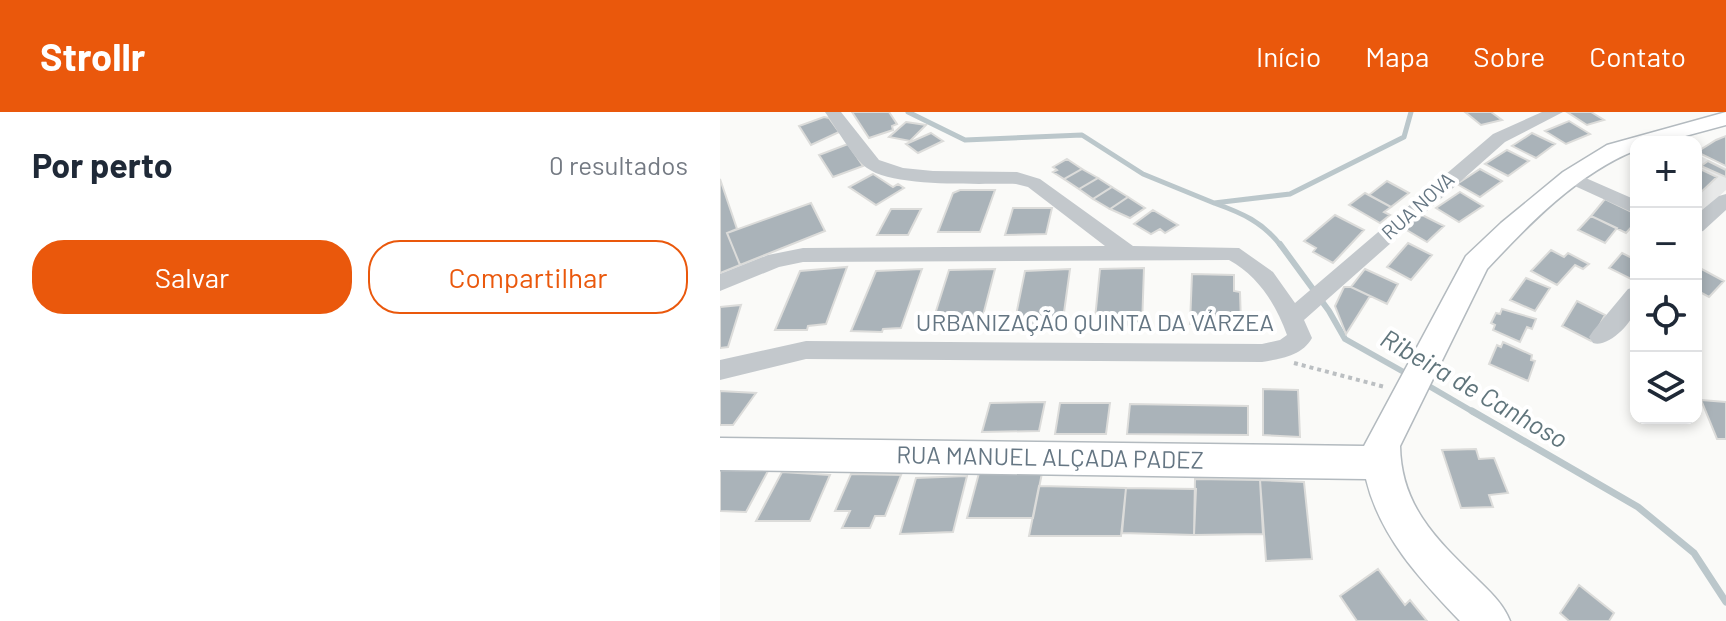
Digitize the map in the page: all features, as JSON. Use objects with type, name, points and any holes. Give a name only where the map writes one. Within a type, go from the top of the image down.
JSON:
[{"type":"main road","points":[[1658,136],[1726,118]]},
{"type":"main road","points":[[1489,621],[1408,530],[1385,488],[1380,463],[1382,445],[1476,263],[1498,240],[1572,178],[1593,162],[1630,145]]},
{"type":"main road","name":"RUA MANUEL ALÇADA PADEZ","points":[[720,454],[1380,463]]},
{"type":"street","points":[[833,112],[873,164],[901,173],[1017,178],[1034,183],[1128,253]]},
{"type":"street","name":"RUA NOVA","points":[[1309,302],[1499,138],[1555,112]]},
{"type":"street","points":[[1572,178],[1630,205]]},
{"type":"street","points":[[1702,221],[1726,200]]},
{"type":"street","name":"URBANIZAÇÃO QUINTA DA VÁRZEA","points":[[720,283],[775,260],[803,255],[1232,253],[1253,262],[1309,302],[1300,338],[1286,348],[1262,353],[806,350],[720,370]]},
{"type":"street","points":[[1601,337],[1630,302]]},
{"type":"path","points":[[1286,348],[1296,366],[1380,384],[1412,384]]},
{"type":"shaded area","points":[[1702,157],[1726,168],[1726,190],[1702,211]]},
{"type":"building","points":[[852,112],[889,112],[897,124],[892,126],[893,130],[869,138]]},
{"type":"building","points":[[1465,112],[1491,112],[1502,120],[1481,125]]},
{"type":"building","points":[[1567,112],[1591,112],[1604,120],[1587,125]]},
{"type":"building","points":[[829,118],[839,132],[811,145],[799,126]]},
{"type":"building","points":[[1569,121],[1590,134],[1566,144],[1545,131]]},
{"type":"building","points":[[906,122],[926,125],[910,141],[889,137]]},
{"type":"building","points":[[931,133],[943,141],[918,153],[906,144]]},
{"type":"building","points":[[1532,133],[1555,144],[1536,158],[1512,146]]},
{"type":"building","points":[[1726,136],[1726,166],[1702,154],[1702,149]]},
{"type":"building","points":[[848,144],[863,166],[833,177],[819,155]]},
{"type":"building","points":[[1507,150],[1529,161],[1508,176],[1485,164]]},
{"type":"building","points":[[1067,159],[1082,169],[1064,179],[1053,172],[1057,170],[1053,167]]},
{"type":"building","points":[[1708,161],[1726,170],[1726,177],[1702,166]]},
{"type":"building","points":[[1082,169],[1098,178],[1079,189],[1064,179]]},
{"type":"building","points":[[1480,169],[1502,181],[1480,197],[1457,184]]},
{"type":"building","points":[[1702,170],[1717,177],[1702,191]]},
{"type":"building","points":[[873,174],[893,187],[898,184],[904,188],[876,205],[849,187]]},
{"type":"building","points":[[1098,178],[1112,187],[1093,199],[1079,189]]},
{"type":"building","points":[[720,179],[737,229],[727,233],[740,265],[720,273]]},
{"type":"building","points":[[1387,181],[1409,193],[1391,207],[1369,195]]},
{"type":"building","points":[[1112,187],[1128,197],[1110,209],[1093,199]]},
{"type":"building","points":[[960,190],[995,190],[980,232],[938,232],[953,193]]},
{"type":"building","points":[[1460,192],[1483,206],[1459,222],[1436,208]]},
{"type":"building","points":[[1365,193],[1391,207],[1384,212],[1390,215],[1380,223],[1349,205]]},
{"type":"building","points":[[1128,197],[1145,208],[1130,218],[1110,209]]},
{"type":"building","points":[[1605,199],[1630,211],[1630,229],[1626,233],[1591,216]]},
{"type":"building","points":[[811,203],[825,231],[740,265],[727,233]]},
{"type":"building","points":[[1013,208],[1052,208],[1046,234],[1005,235]]},
{"type":"building","points":[[891,209],[921,209],[908,235],[877,235]]},
{"type":"building","points":[[1153,210],[1178,225],[1165,233],[1160,229],[1151,234],[1134,224]]},
{"type":"building","points":[[1420,214],[1444,226],[1427,242],[1405,229]]},
{"type":"building","points":[[1335,215],[1364,230],[1333,263],[1313,252],[1316,248],[1304,241]]},
{"type":"building","points":[[1591,216],[1617,228],[1605,243],[1578,230]]},
{"type":"building","points":[[1408,243],[1432,255],[1411,280],[1387,267]]},
{"type":"building","points":[[1551,250],[1564,257],[1568,253],[1589,264],[1583,269],[1575,265],[1557,285],[1531,271]]},
{"type":"building","points":[[1622,253],[1630,257],[1630,278],[1609,268]]},
{"type":"building","points":[[847,267],[826,324],[808,326],[807,330],[775,330],[800,271]]},
{"type":"building","points":[[1144,268],[1142,326],[1125,327],[1125,331],[1094,329],[1100,269]]},
{"type":"building","points":[[922,269],[901,328],[883,329],[882,332],[851,331],[876,271]]},
{"type":"building","points":[[995,269],[980,327],[962,328],[961,332],[930,330],[949,270]]},
{"type":"building","points":[[1070,269],[1062,327],[1045,328],[1044,332],[1013,330],[1025,271]]},
{"type":"building","points":[[1365,269],[1398,284],[1387,304],[1351,287]]},
{"type":"building","points":[[1702,269],[1724,281],[1709,297],[1702,293]]},
{"type":"building","points":[[1192,274],[1234,275],[1234,291],[1240,292],[1241,324],[1190,324]]},
{"type":"building","points":[[1526,278],[1550,288],[1535,311],[1510,300]]},
{"type":"building","points":[[1344,287],[1370,296],[1346,334],[1335,306]]},
{"type":"building","points":[[1577,301],[1605,315],[1591,341],[1562,326]]},
{"type":"building","points":[[741,305],[728,347],[720,348],[720,307]]},
{"type":"building","points":[[1502,309],[1536,319],[1532,329],[1527,327],[1520,342],[1493,330],[1495,325],[1491,323]]},
{"type":"building","points":[[1503,342],[1532,355],[1531,360],[1535,361],[1528,381],[1489,364],[1497,345],[1501,347]]},
{"type":"building","points":[[1263,389],[1298,390],[1300,437],[1263,435]]},
{"type":"building","points":[[720,391],[756,393],[733,425],[720,425]]},
{"type":"building","points":[[1702,400],[1726,402],[1726,439],[1717,439]]},
{"type":"building","points":[[1045,402],[1039,431],[982,432],[990,403]]},
{"type":"building","points":[[1060,403],[1110,403],[1106,434],[1055,434]]},
{"type":"building","points":[[1130,404],[1248,406],[1248,435],[1127,434]]},
{"type":"building","points":[[1476,449],[1479,459],[1494,458],[1508,493],[1489,495],[1493,507],[1461,508],[1442,450]]},
{"type":"building","points":[[720,470],[768,471],[746,512],[720,511]]},
{"type":"building","points":[[782,472],[830,475],[810,521],[756,521]]},
{"type":"building","points":[[979,473],[1042,473],[1033,518],[967,518]]},
{"type":"building","points":[[851,474],[901,475],[885,516],[875,516],[870,528],[842,528],[850,511],[835,511]]},
{"type":"building","points":[[967,476],[953,532],[900,534],[916,478]]},
{"type":"building","points":[[1195,479],[1260,480],[1263,534],[1194,535]]},
{"type":"building","points":[[1260,480],[1304,482],[1312,559],[1266,561]]},
{"type":"building","points":[[1039,486],[1126,488],[1121,536],[1029,536]]},
{"type":"building","points":[[1126,488],[1196,489],[1194,535],[1122,533]]},
{"type":"building","points":[[1378,569],[1405,605],[1410,600],[1427,621],[1357,621],[1340,596]]},
{"type":"building","points":[[1579,585],[1614,613],[1609,621],[1569,621],[1560,613]]},
{"type":"waterway","points":[[908,112],[965,140],[1082,135],[1143,174],[1214,203]]},
{"type":"waterway","points":[[1214,203],[1290,194],[1404,137],[1411,112]]},
{"type":"waterway","name":"Ribeira de Canhoso","points":[[1214,203],[1251,219],[1281,246]]},
{"type":"waterway","name":"Ribeira de Canhoso","points":[[1280,244],[1329,311],[1345,339],[1409,375]]},
{"type":"waterway","name":"Ribeira de Canhoso","points":[[1422,382],[1475,413]]},
{"type":"waterway","name":"Ribeira de Canhoso","points":[[1472,411],[1638,507],[1694,553],[1726,602]]}]
